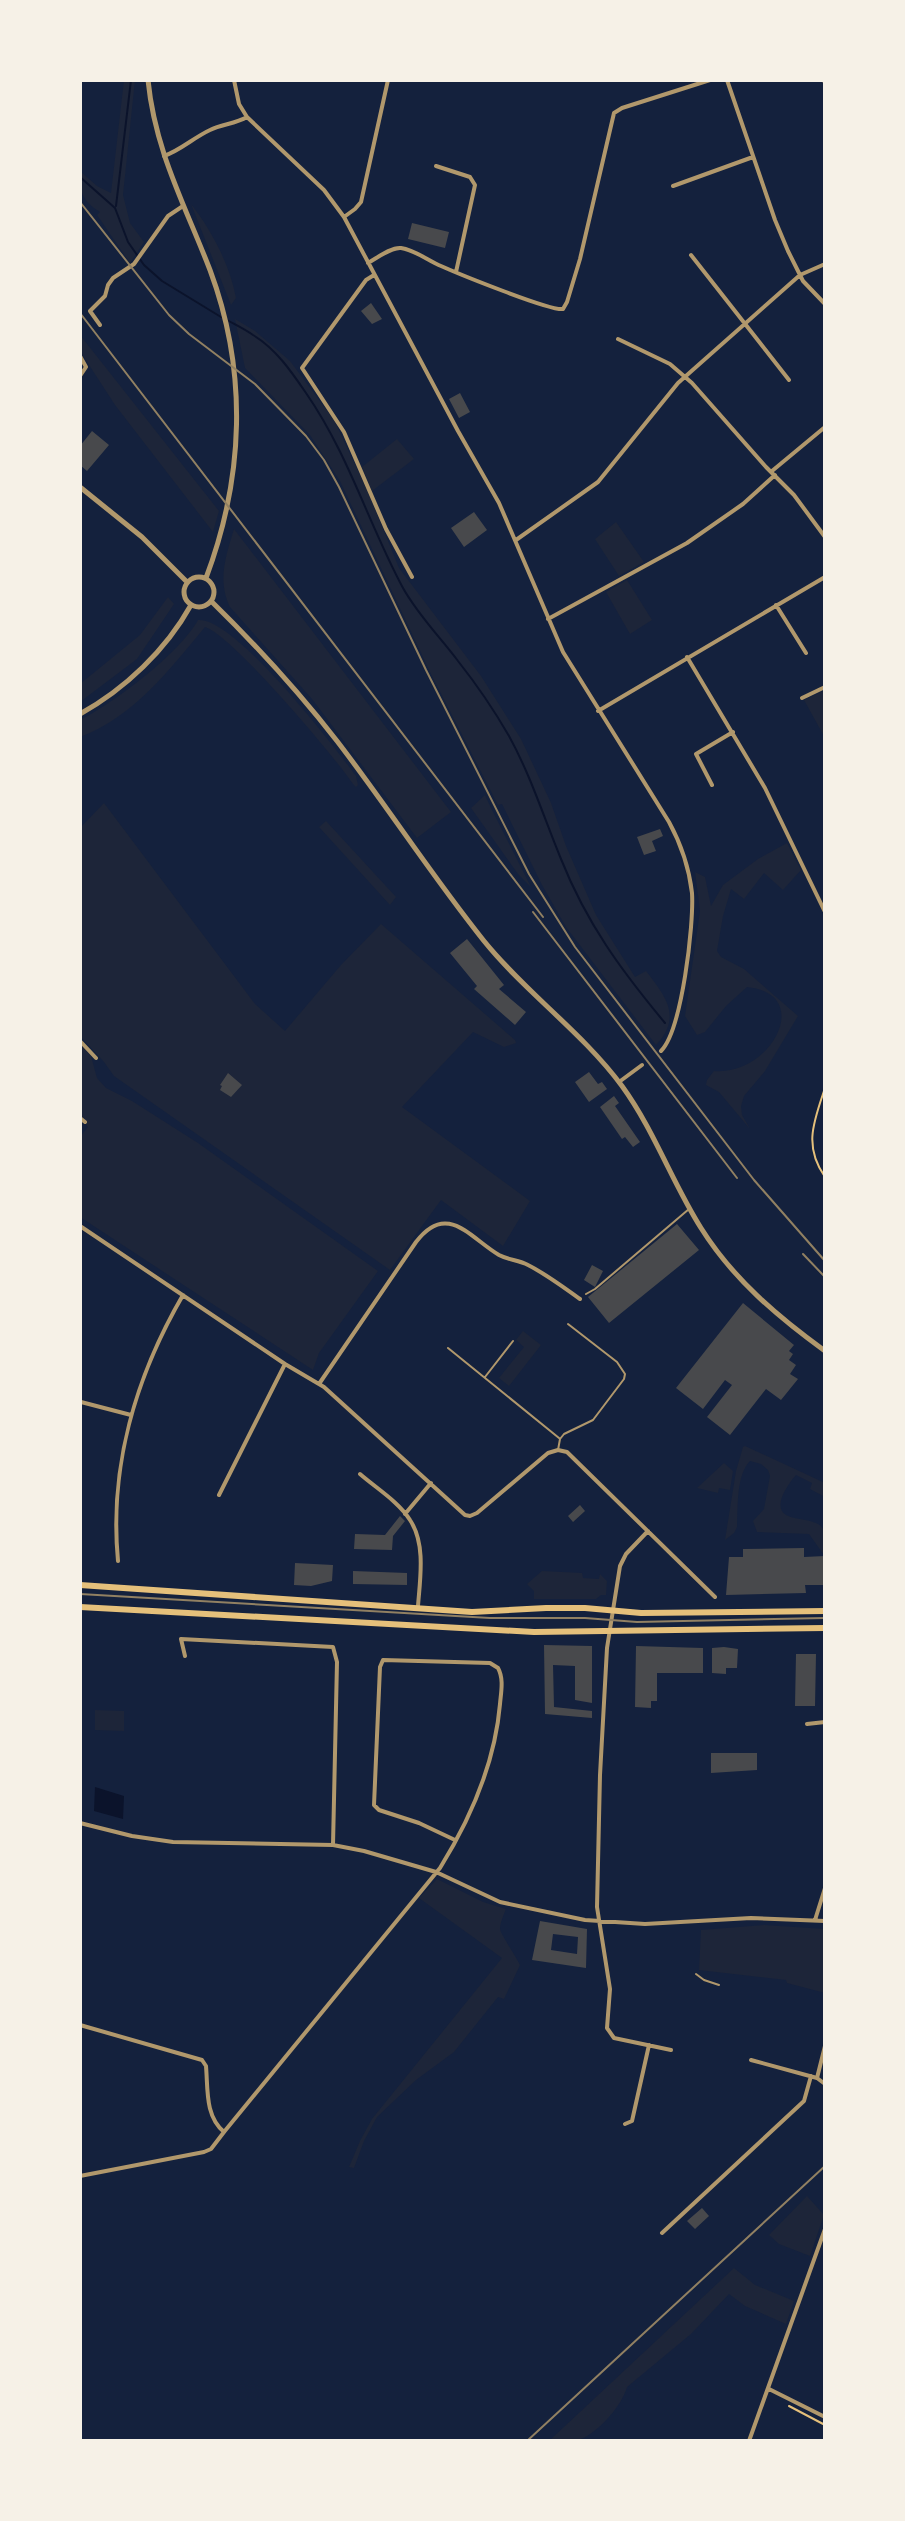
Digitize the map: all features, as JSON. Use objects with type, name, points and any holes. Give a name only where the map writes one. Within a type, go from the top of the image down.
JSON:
[{"type":"main road","points":[[80,1585],[472,1612],[524,1608],[641,1613],[825,1611]]},
{"type":"main road","points":[[80,1607],[491,1631],[825,1628]]},
{"type":"street","points":[[148,80],[156,131],[217,291],[233,365],[238,426],[233,483],[221,537],[206,578]]},
{"type":"street","points":[[234,80],[239,104],[247,117],[324,190],[344,217],[489,485],[516,540],[563,652],[677,836],[692,893],[691,927],[679,1003],[670,1038],[661,1051]]},
{"type":"street","points":[[344,217],[361,202],[388,80]]},
{"type":"street","points":[[368,263],[400,248],[554,310],[563,309],[580,259],[614,113],[710,80]]},
{"type":"street","points":[[727,80],[775,220],[800,275],[825,304]]},
{"type":"street","points":[[164,156],[176,152],[211,129],[247,117]]},
{"type":"street","points":[[673,186],[753,157]]},
{"type":"street","points":[[436,166],[470,177],[475,185],[456,272]]},
{"type":"street","points":[[100,325],[90,311],[105,296],[108,285],[134,264],[168,216],[183,206]]},
{"type":"street","points":[[691,255],[789,380]]},
{"type":"street","points":[[516,540],[598,482],[685,376],[800,275],[825,264]]},
{"type":"street","points":[[374,275],[366,280],[302,368],[344,432],[386,529],[412,577]]},
{"type":"street","points":[[618,339],[670,364],[685,376],[794,495],[825,537]]},
{"type":"street","points":[[80,356],[86,367],[80,376]]},
{"type":"street","points":[[548,619],[687,543],[743,504],[825,427]]},
{"type":"street","points":[[80,487],[142,537],[187,582]]},
{"type":"street","points":[[195,577],[206,578],[213,586],[211,601],[202,607],[191,605],[184,596],[187,582],[195,577]]},
{"type":"street","points":[[598,711],[825,577]]},
{"type":"street","points":[[211,601],[307,703],[498,957],[577,1035],[619,1082],[654,1137],[690,1209],[715,1249],[747,1287],[825,1351]]},
{"type":"street","points":[[80,714],[141,668],[162,647],[191,605]]},
{"type":"street","points":[[776,605],[806,653]]},
{"type":"street","points":[[687,657],[766,790],[825,912]]},
{"type":"street","points":[[802,698],[825,687]]},
{"type":"street","points":[[712,785],[696,754],[733,732]]},
{"type":"street","points":[[80,1041],[96,1058]]},
{"type":"street","points":[[619,1082],[642,1065]]},
{"type":"street","points":[[319,1384],[416,1242],[425,1232],[437,1226],[449,1224],[463,1227],[497,1253],[527,1264],[580,1299]]},
{"type":"street","points":[[80,1226],[319,1384],[465,1515],[474,1515],[539,1459],[558,1450],[572,1455],[715,1597]]},
{"type":"street","points":[[118,1561],[115,1515],[120,1467],[131,1415],[153,1353],[183,1295]]},
{"type":"street","points":[[219,1495],[285,1364]]},
{"type":"street","points":[[81,1402],[131,1415]]},
{"type":"street","points":[[360,1474],[405,1514],[413,1526],[420,1545],[418,1606]]},
{"type":"street","points":[[405,1514],[431,1483]]},
{"type":"street","points":[[648,1531],[626,1554],[620,1566],[609,1632],[600,1775],[597,1907],[610,1989],[609,2033],[614,2038],[671,2050]]},
{"type":"street","points":[[185,1656],[181,1639],[333,1647],[337,1662],[333,1845]]},
{"type":"street","points":[[80,2176],[211,2149],[436,1872],[468,1820],[491,1757],[498,1720],[500,1671],[490,1663],[386,1659],[380,1667],[374,1805],[379,1810],[417,1822],[455,1840]]},
{"type":"street","points":[[807,1724],[825,1722]]},
{"type":"street","points":[[80,1823],[173,1842],[333,1845],[436,1872],[500,1902],[548,1914],[599,1921],[659,1924],[751,1918],[825,1921]]},
{"type":"street","points":[[815,1920],[825,1888]]},
{"type":"street","points":[[80,2025],[202,2060],[206,2066],[211,2117],[224,2132]]},
{"type":"street","points":[[625,2124],[632,2121],[649,2045]]},
{"type":"street","points":[[662,2233],[804,2101],[825,2046]]},
{"type":"street","points":[[751,2060],[814,2077],[825,2084]]},
{"type":"street","points":[[749,2441],[825,2229]]},
{"type":"street","points":[[769,2389],[825,2417]]},
{"type":"lane","points":[[586,1294],[690,1209]]},
{"type":"lane","points":[[558,1450],[564,1434],[593,1420],[625,1374],[617,1362],[568,1324]]},
{"type":"lane","points":[[485,1377],[513,1341]]},
{"type":"lane","points":[[448,1348],[560,1439]]},
{"type":"lane","points":[[696,1974],[719,1985]]},
{"type":"path","points":[[825,1088],[811,1137],[813,1154],[825,1177]]},
{"type":"path","points":[[788,2406],[825,2425]]},
{"type":"shaded area","points":[[124,80],[135,80],[123,195],[130,223],[144,242],[130,263],[97,215],[100,212],[85,199],[80,178],[80,171],[111,193]]},
{"type":"shaded area","points":[[191,204],[225,261],[236,298],[231,305]]},
{"type":"shaded area","points":[[235,319],[255,331],[290,361],[334,420],[399,568],[481,676],[521,739],[551,803],[596,915],[635,977],[646,971],[665,998],[670,1015],[664,1035],[656,1045],[566,927],[502,804],[498,805],[431,674],[340,481],[310,435],[245,368]]},
{"type":"shaded area","points":[[80,335],[219,511],[213,532],[115,405],[80,351]]},
{"type":"shaded area","points":[[397,439],[414,459],[372,491],[362,467]]},
{"type":"shaded area","points":[[616,522],[644,562],[619,576],[595,539]]},
{"type":"shaded area","points":[[234,529],[451,812],[417,838],[312,699],[230,607],[223,578]]},
{"type":"shaded area","points":[[627,580],[652,620],[630,634],[606,592]]},
{"type":"shaded area","points":[[168,597],[174,604],[137,659],[80,702],[80,684],[140,635]]},
{"type":"shaded area","points":[[198,620],[214,625],[235,639],[282,685],[356,776],[356,787],[259,673],[237,651],[205,627],[150,690],[117,717],[80,737],[80,720],[110,702],[162,662]]},
{"type":"shaded area","points":[[825,690],[825,738],[804,700]]},
{"type":"shaded area","points":[[485,795],[531,887],[518,874],[471,808]]},
{"type":"shaded area","points":[[104,803],[255,1004],[285,1031],[381,924],[515,1040],[516,1043],[504,1047],[473,1032],[402,1107],[530,1201],[503,1246],[441,1200],[390,1270],[114,1076],[80,1036],[80,828]]},
{"type":"shaded area","points":[[326,821],[396,897],[390,905],[319,827]]},
{"type":"shaded area","points":[[787,843],[801,870],[783,890],[764,873],[744,899],[731,889],[717,951],[721,957],[744,969],[798,1016],[765,1071],[744,1096],[742,1115],[750,1129],[719,1092],[706,1085],[707,1080],[714,1071],[735,1069],[753,1061],[767,1048],[777,1034],[781,1018],[779,1004],[767,993],[747,987],[705,1032],[697,1035],[685,1016],[700,911],[695,872],[705,877],[711,906],[723,885],[758,859]]},
{"type":"shaded area","points":[[80,1044],[91,1056],[97,1078],[106,1088],[198,1143],[378,1271],[319,1353],[313,1370],[80,1217],[80,1137],[88,1127],[80,1117]]},
{"type":"shaded area","points":[[523,1331],[541,1345],[509,1386],[499,1378],[524,1347],[516,1340]]},
{"type":"shaded area","points":[[745,1446],[825,1483],[825,1497],[810,1489],[812,1483],[796,1475],[782,1497],[781,1506],[788,1516],[819,1524],[825,1538],[824,1555],[809,1534],[757,1532],[753,1521],[764,1509],[770,1476],[761,1464],[750,1461],[740,1483],[737,1527],[725,1540],[736,1471]]},
{"type":"shaded area","points":[[724,1463],[733,1471],[730,1490],[719,1488],[718,1493],[697,1488]]},
{"type":"shaded area","points":[[542,1571],[582,1573],[583,1578],[599,1579],[600,1574],[607,1581],[606,1595],[596,1599],[534,1599],[534,1591],[527,1584]]},
{"type":"shaded area","points":[[95,1710],[124,1711],[124,1731],[95,1730]]},
{"type":"shaded area","points":[[95,1787],[124,1796],[123,1819],[94,1811]]},
{"type":"shaded area","points":[[437,1879],[483,1902],[506,1909],[500,1929],[520,1965],[504,1999],[498,1997],[454,2052],[416,2080],[377,2117],[354,2168],[349,2167],[372,2119],[502,1958],[419,1898]]},
{"type":"shaded area","points":[[764,1925],[825,1929],[825,1993],[787,1983],[786,1980],[699,1970],[701,1930]]},
{"type":"shaded area","points":[[807,2196],[824,2215],[810,2256],[779,2244],[769,2235]]},
{"type":"shaded area","points":[[734,2268],[755,2285],[794,2301],[786,2324],[745,2306],[729,2294],[691,2334],[627,2387],[607,2420],[591,2434],[575,2441],[549,2441]]},
{"type":"building","points":[[412,223],[449,232],[445,248],[408,239]]},
{"type":"building","points":[[371,303],[382,319],[372,324],[361,311]]},
{"type":"building","points":[[460,393],[470,412],[459,418],[449,399]]},
{"type":"building","points":[[92,431],[109,445],[87,471],[80,465],[80,446]]},
{"type":"building","points":[[474,512],[487,530],[464,547],[451,528]]},
{"type":"building","points":[[660,829],[663,836],[652,841],[656,851],[644,855],[637,837]]},
{"type":"building","points":[[467,939],[504,985],[499,989],[526,1012],[515,1025],[474,989],[477,986],[450,953]]},
{"type":"building","points":[[589,1072],[598,1084],[602,1082],[607,1089],[589,1102],[575,1082]]},
{"type":"building","points":[[228,1073],[242,1085],[231,1097],[220,1090]]},
{"type":"building","points":[[614,1096],[619,1103],[615,1106],[640,1142],[633,1147],[625,1137],[622,1139],[600,1107]]},
{"type":"building","points":[[677,1224],[699,1250],[609,1323],[588,1297]]},
{"type":"building","points":[[592,1265],[603,1271],[595,1287],[584,1280]]},
{"type":"building","points":[[743,1303],[794,1345],[789,1351],[793,1354],[789,1360],[796,1365],[790,1374],[798,1379],[781,1400],[766,1389],[730,1435],[707,1417],[732,1385],[725,1380],[703,1409],[676,1388]]},
{"type":"building","points":[[580,1505],[585,1511],[573,1522],[568,1516]]},
{"type":"building","points":[[400,1516],[405,1521],[393,1536],[392,1550],[354,1549],[355,1534],[385,1535]]},
{"type":"building","points":[[804,1548],[804,1557],[825,1556],[825,1585],[805,1585],[806,1593],[726,1595],[729,1557],[743,1557],[743,1549]]},
{"type":"building","points":[[295,1563],[333,1565],[332,1581],[311,1586],[294,1585]]},
{"type":"building","points":[[353,1571],[407,1573],[407,1585],[353,1584]]},
{"type":"building","points":[[544,1645],[592,1646],[592,1703],[575,1700],[575,1666],[553,1665],[554,1707],[592,1711],[592,1718],[545,1714]]},
{"type":"building","points":[[636,1646],[703,1648],[703,1673],[657,1673],[657,1701],[651,1701],[651,1708],[635,1707]]},
{"type":"building","points":[[712,1648],[738,1649],[737,1668],[726,1668],[726,1674],[712,1673]]},
{"type":"building","points":[[796,1654],[816,1654],[815,1706],[795,1706]]},
{"type":"building","points":[[711,1753],[757,1753],[757,1770],[711,1773]]},
{"type":"building","points":[[540,1921],[587,1929],[586,1968],[532,1960]],"holes":[[[553,1934],[578,1937],[577,1954],[551,1950]]]},
{"type":"building","points":[[702,2208],[709,2216],[695,2229],[687,2221]]},
{"type":"waterway","points":[[116,206],[131,80]]},
{"type":"waterway","points":[[80,177],[115,208],[128,242],[144,265],[162,281],[221,317]]},
{"type":"waterway","points":[[227,320],[276,354],[321,417],[403,588],[422,617],[479,688],[509,736],[582,905],[620,965],[665,1023]]},
{"type":"tram line","points":[[80,1594],[490,1618],[585,1618],[637,1622],[825,1618]]},
{"type":"railway","points":[[80,202],[169,315],[255,384],[306,436],[324,460],[529,874],[575,947],[754,1180],[825,1261]]},
{"type":"railway","points":[[80,313],[543,917]]},
{"type":"railway","points":[[533,912],[737,1178]]},
{"type":"railway","points":[[803,1254],[825,1277]]},
{"type":"railway","points":[[527,2441],[825,2166]]}]
